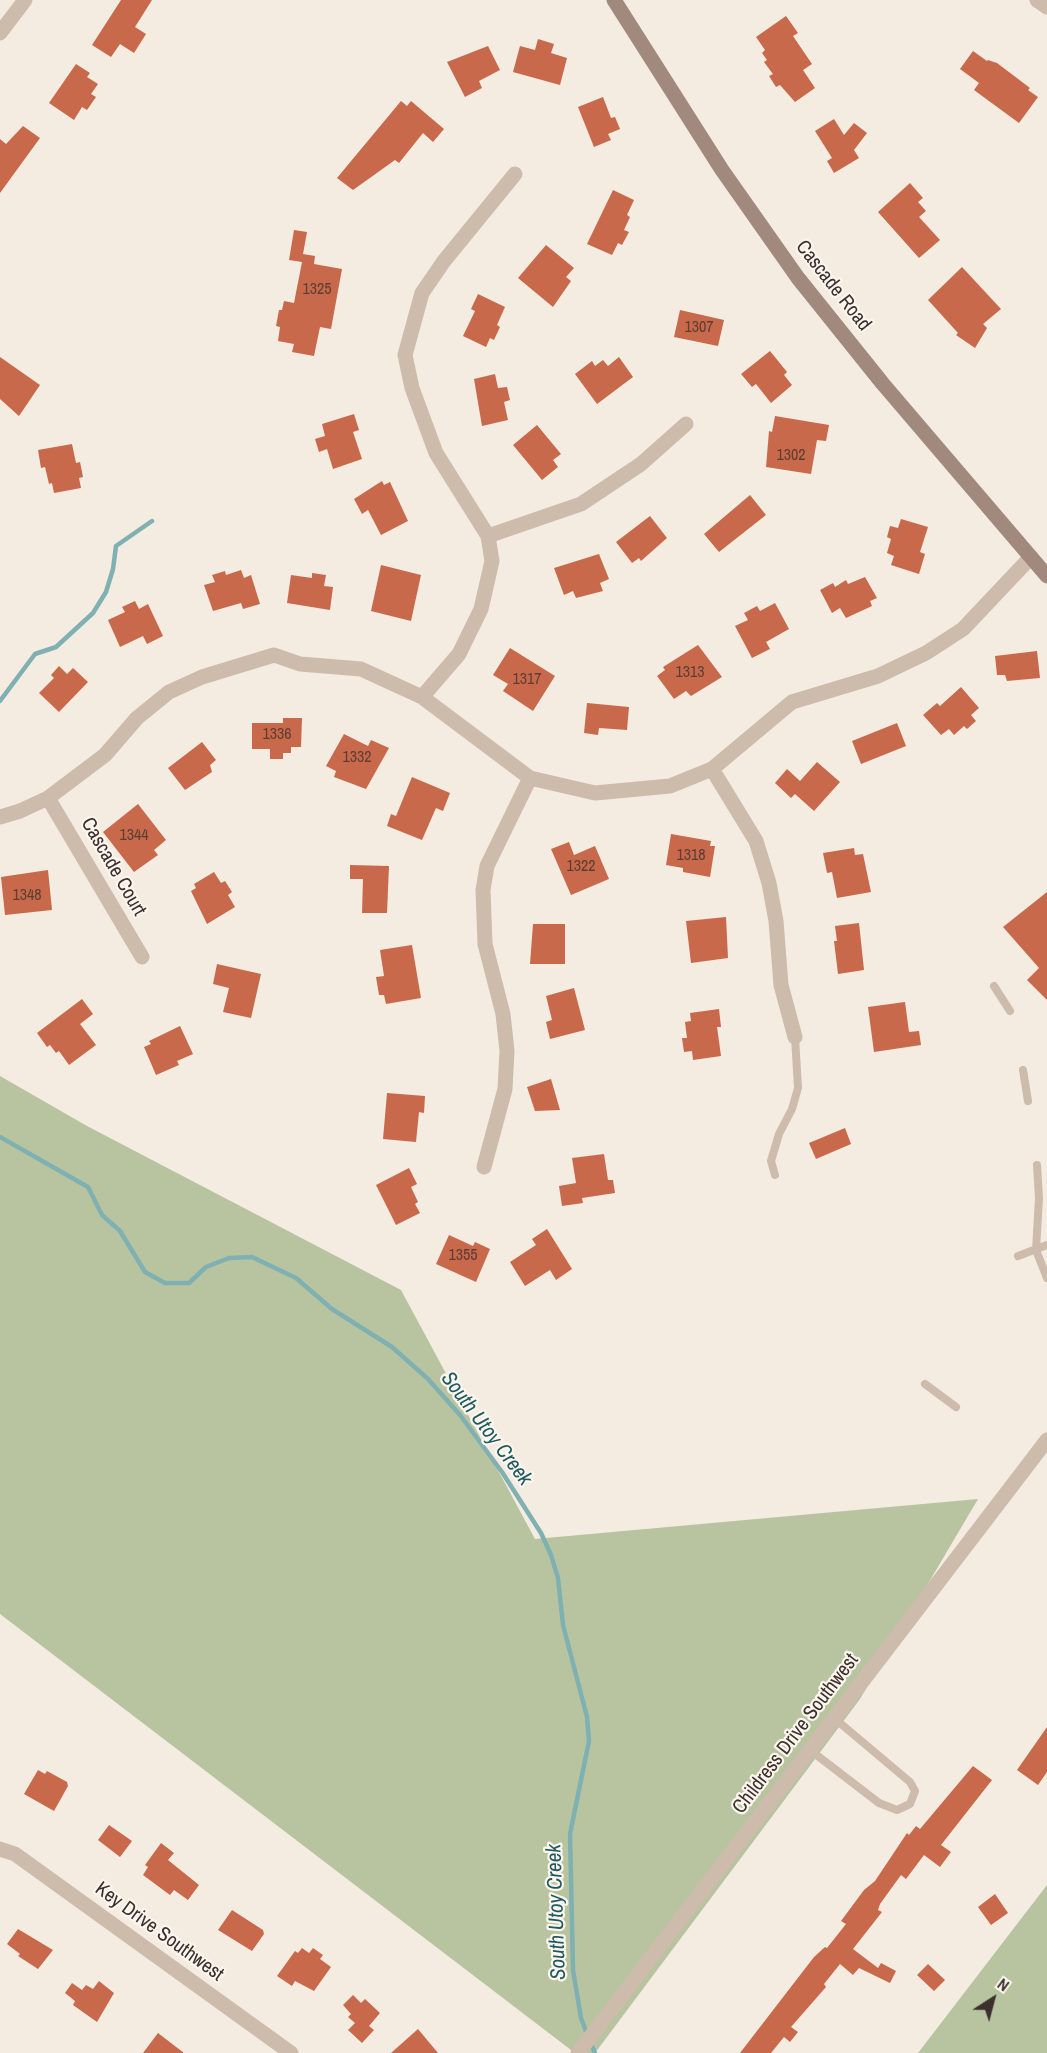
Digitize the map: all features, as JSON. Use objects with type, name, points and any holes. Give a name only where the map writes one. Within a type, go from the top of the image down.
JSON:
[{"type":"main road","name":"Cascade Road","points":[[614,0],[722,170],[798,278],[883,384],[1047,576]]},
{"type":"street","points":[[0,33],[25,0]]},
{"type":"street","points":[[1037,0],[1047,7]]},
{"type":"street","points":[[422,697],[459,654],[481,609],[492,561],[488,536],[436,453],[412,388],[405,355],[423,292],[444,261],[515,174]]},
{"type":"street","points":[[488,536],[581,504],[641,464],[686,424]]},
{"type":"street","points":[[0,817],[21,811],[48,798],[105,755],[137,718],[169,692],[202,677],[274,655],[300,664],[361,669],[422,697],[530,778],[595,793],[670,786],[712,770],[792,702],[878,676],[927,653],[963,629],[1031,557]]},
{"type":"street","points":[[712,770],[756,842],[770,883],[776,921],[781,985],[795,1037]]},
{"type":"street","points":[[484,1167],[505,1089],[507,1051],[502,1014],[485,944],[483,890],[487,866],[530,778]]},
{"type":"street","name":"Cascade Court","points":[[48,798],[142,957]]},
{"type":"street","name":"Childress Drive Southwest","points":[[579,2051],[1047,1440]]},
{"type":"street","name":"Key Drive Southwest","points":[[0,1849],[15,1854],[291,2053]]},
{"type":"lane","points":[[994,986],[1010,1011]]},
{"type":"lane","points":[[775,1175],[771,1161],[779,1134],[792,1109],[798,1088],[795,1037]]},
{"type":"lane","points":[[1023,1071],[1028,1101]]},
{"type":"lane","points":[[1037,1165],[1039,1197],[1036,1250],[1047,1278]]},
{"type":"lane","points":[[1018,1256],[1047,1245]]},
{"type":"lane","points":[[925,1384],[956,1407]]},
{"type":"lane","points":[[810,1750],[889,1808],[897,1810],[910,1804],[915,1791],[910,1782],[834,1718]]},
{"type":"green space","points":[[0,1076],[87,1126],[401,1290],[535,1539],[978,1499],[860,1699],[595,2053],[575,2053],[0,1614]]},
{"type":"green space","points":[[1047,1885],[1047,2053],[918,2053]]},
{"type":"building","points":[[121,0],[152,0],[135,27],[146,34],[134,53],[120,44],[111,57],[92,45]]},
{"type":"building","points":[[786,16],[798,33],[793,36],[812,64],[803,70],[815,88],[795,102],[780,85],[776,87],[769,76],[773,74],[764,62],[767,60],[762,53],[765,50],[756,37]]},
{"type":"building","points":[[538,39],[554,44],[551,53],[567,58],[560,85],[513,72],[520,46],[535,50]]},
{"type":"building","points":[[488,46],[500,70],[479,81],[482,88],[465,97],[447,62]]},
{"type":"building","points":[[973,51],[987,61],[997,63],[1030,88],[1028,90],[1038,97],[1019,123],[974,90],[979,83],[960,69]]},
{"type":"building","points":[[76,64],[90,73],[87,77],[98,84],[91,94],[96,97],[87,110],[82,107],[74,120],[49,103]]},
{"type":"building","points":[[603,97],[611,118],[615,117],[620,129],[608,134],[611,140],[594,147],[578,107]]},
{"type":"building","points":[[401,101],[407,106],[411,101],[444,129],[433,142],[423,133],[399,163],[395,160],[353,190],[337,178]]},
{"type":"building","points":[[834,119],[844,135],[854,123],[867,133],[854,150],[859,158],[834,173],[827,161],[832,158],[815,131]]},
{"type":"building","points":[[23,126],[40,138],[0,193],[0,139],[6,144]]},
{"type":"building","points":[[910,183],[923,198],[918,202],[926,211],[919,217],[940,240],[919,258],[878,212]]},
{"type":"building","points":[[613,190],[634,200],[627,215],[630,217],[624,230],[629,232],[622,245],[618,243],[612,255],[587,244]]},
{"type":"building","points":[[294,230],[307,232],[303,254],[315,256],[314,264],[342,269],[331,329],[320,327],[314,356],[292,352],[294,344],[278,341],[280,327],[276,326],[279,310],[282,310],[284,301],[294,303],[302,262],[289,260]]},
{"type":"building","points":[[546,245],[574,268],[566,277],[571,281],[553,307],[518,278]]},
{"type":"building","points":[[962,267],[1001,309],[983,324],[987,328],[975,348],[956,335],[958,333],[928,300]]},
{"type":"building","points":[[478,294],[505,307],[497,325],[500,327],[494,340],[490,338],[486,347],[463,336],[475,311],[471,309]]},
{"type":"building","points":[[680,310],[724,320],[718,346],[674,337]]},
{"type":"building","points":[[770,351],[787,372],[784,375],[792,385],[771,403],[756,384],[752,387],[741,374]]},
{"type":"building","points":[[0,357],[40,385],[19,416],[0,399]]},
{"type":"building","points":[[619,357],[633,377],[597,404],[575,374],[592,361],[595,366],[603,360],[608,366]]},
{"type":"building","points":[[495,374],[498,388],[507,387],[510,400],[504,402],[508,420],[482,426],[474,379]]},
{"type":"building","points":[[354,414],[359,430],[353,432],[362,459],[333,469],[327,449],[319,452],[315,439],[325,436],[322,424]]},
{"type":"building","points":[[775,416],[829,425],[826,441],[817,440],[811,474],[766,467],[769,431],[772,432]]},
{"type":"building","points":[[537,425],[561,454],[553,460],[558,467],[542,480],[513,445]]},
{"type":"building","points":[[72,444],[76,463],[80,462],[83,477],[79,478],[81,488],[54,493],[45,467],[41,468],[38,450]]},
{"type":"building","points":[[382,481],[384,485],[390,482],[408,521],[381,535],[368,510],[362,514],[354,499]]},
{"type":"building","points":[[750,495],[766,515],[719,552],[704,534]]},
{"type":"building","points":[[650,516],[667,538],[641,561],[639,558],[632,563],[616,542]]},
{"type":"building","points":[[901,519],[928,527],[920,552],[925,554],[919,574],[891,565],[894,556],[887,553],[891,539],[887,537],[890,526],[898,528]]},
{"type":"building","points":[[599,554],[609,579],[600,583],[603,591],[576,598],[573,591],[564,595],[554,568]]},
{"type":"building","points":[[381,565],[421,575],[411,621],[371,611]]},
{"type":"building","points":[[241,570],[244,578],[251,575],[260,604],[243,609],[241,603],[213,611],[204,585],[215,582],[212,575],[225,571],[226,575]]},
{"type":"building","points":[[312,573],[326,575],[324,586],[333,587],[330,610],[287,603],[291,575],[312,578]]},
{"type":"building","points":[[865,577],[877,598],[870,601],[872,606],[846,618],[840,608],[832,613],[820,590],[833,583],[835,587],[846,580],[848,584]]},
{"type":"building","points":[[135,601],[139,609],[148,604],[163,636],[147,644],[143,636],[120,647],[108,620],[125,612],[122,607]]},
{"type":"building","points":[[775,603],[789,629],[766,642],[770,649],[752,658],[735,626],[748,620],[744,613],[757,606],[760,611]]},
{"type":"building","points":[[698,645],[722,677],[691,696],[686,691],[674,699],[657,676],[665,670],[663,667]]},
{"type":"building","points":[[510,648],[555,676],[533,711],[503,691],[508,684],[493,675]]},
{"type":"building","points":[[1037,651],[1040,678],[1007,681],[1005,675],[997,675],[995,656]]},
{"type":"building","points":[[59,666],[67,674],[73,668],[88,682],[59,712],[39,693],[54,678],[51,675]]},
{"type":"building","points":[[961,687],[979,708],[971,715],[976,721],[967,729],[964,726],[954,735],[949,729],[941,735],[923,715],[937,703],[940,706]]},
{"type":"building","points":[[587,703],[629,707],[627,730],[599,728],[598,735],[584,733]]},
{"type":"building","points":[[283,718],[302,718],[301,747],[291,747],[291,753],[283,753],[283,759],[270,759],[270,749],[252,749],[252,723],[283,723]]},
{"type":"building","points":[[897,723],[906,746],[861,764],[852,741]]},
{"type":"building","points":[[344,734],[368,746],[371,740],[389,748],[366,789],[334,777],[336,771],[326,766]]},
{"type":"building","points":[[202,742],[216,760],[210,765],[212,772],[185,790],[168,768]]},
{"type":"building","points":[[817,762],[840,782],[814,811],[795,794],[791,798],[775,783],[787,769],[800,781]]},
{"type":"building","points":[[412,777],[450,793],[443,811],[436,808],[422,840],[387,826],[391,814],[396,816]]},
{"type":"building","points":[[138,804],[166,840],[154,850],[158,855],[134,872],[103,832]]},
{"type":"building","points":[[671,834],[711,841],[710,846],[715,846],[710,877],[683,872],[683,868],[666,865]]},
{"type":"building","points":[[569,842],[574,855],[595,846],[609,879],[571,895],[551,849]]},
{"type":"building","points":[[854,848],[855,855],[863,854],[871,892],[837,898],[832,872],[827,873],[823,853]]},
{"type":"building","points":[[350,865],[389,866],[387,913],[362,913],[363,879],[350,879]]},
{"type":"building","points":[[48,870],[52,910],[5,915],[1,877]]},
{"type":"building","points":[[214,872],[221,883],[225,881],[232,892],[228,895],[235,907],[207,924],[191,891],[196,888],[194,884]]},
{"type":"building","points":[[1047,892],[1047,1000],[1027,980],[1039,968],[1003,927]]},
{"type":"building","points":[[726,917],[728,958],[691,963],[686,921]]},
{"type":"building","points":[[859,923],[864,970],[838,974],[834,941],[837,941],[835,926]]},
{"type":"building","points":[[533,924],[565,924],[565,964],[530,964]]},
{"type":"building","points":[[412,945],[421,998],[386,1004],[384,995],[379,995],[376,977],[384,976],[380,950]]},
{"type":"building","points":[[217,964],[261,974],[251,1018],[223,1012],[229,988],[213,984]]},
{"type":"building","points":[[574,988],[585,1030],[550,1039],[546,1022],[552,1020],[546,996]]},
{"type":"building","points":[[82,999],[93,1014],[80,1024],[96,1045],[69,1065],[59,1051],[56,1053],[50,1045],[47,1047],[37,1033]]},
{"type":"building","points":[[905,1002],[909,1032],[919,1031],[921,1045],[874,1052],[868,1007]]},
{"type":"building","points":[[719,1009],[721,1027],[717,1027],[721,1056],[693,1060],[692,1051],[684,1052],[682,1038],[687,1038],[685,1022],[691,1021],[690,1013]]},
{"type":"building","points":[[180,1026],[193,1054],[177,1061],[179,1065],[156,1075],[144,1047],[151,1044],[149,1041]]},
{"type":"building","points":[[551,1079],[560,1110],[535,1111],[527,1087]]},
{"type":"building","points":[[387,1093],[425,1096],[424,1113],[419,1112],[416,1142],[383,1139]]},
{"type":"building","points":[[845,1128],[851,1144],[816,1159],[809,1143]]},
{"type":"building","points":[[604,1154],[608,1180],[613,1180],[615,1193],[582,1198],[583,1203],[562,1206],[559,1186],[576,1183],[572,1158]]},
{"type":"building","points":[[409,1168],[417,1184],[411,1187],[420,1213],[396,1225],[376,1185]]},
{"type":"building","points":[[547,1229],[572,1269],[556,1280],[550,1270],[525,1286],[510,1262],[536,1245],[532,1239]]},
{"type":"building","points":[[449,1235],[473,1246],[475,1242],[490,1249],[476,1282],[436,1264]]},
{"type":"building","points":[[1047,1727],[1047,1772],[1038,1785],[1017,1770]]},
{"type":"building","points":[[973,1766],[992,1780],[941,1845],[951,1852],[940,1867],[924,1855],[906,1879],[901,1875],[880,1904],[878,1910],[882,1912],[853,1949],[878,1968],[881,1963],[896,1971],[890,1983],[859,1968],[853,1975],[840,1964],[824,1984],[826,1987],[791,2027],[798,2032],[790,2042],[784,2037],[771,2053],[740,2053],[814,1957],[825,1947],[827,1948],[846,1924],[841,1921],[864,1890],[875,1881],[907,1833],[909,1835],[916,1826],[920,1829]]},
{"type":"building","points":[[38,1770],[45,1774],[47,1771],[67,1782],[68,1786],[54,1811],[24,1794]]},
{"type":"building","points":[[109,1825],[132,1841],[120,1857],[98,1840]]},
{"type":"building","points":[[161,1843],[174,1853],[168,1860],[199,1885],[188,1900],[174,1890],[170,1895],[143,1875],[148,1867],[145,1865]]},
{"type":"building","points":[[995,1894],[1008,1913],[991,1925],[978,1907]]},
{"type":"building","points":[[232,1910],[263,1930],[264,1934],[252,1951],[218,1930]]},
{"type":"building","points":[[18,1929],[53,1950],[38,1969],[18,1956],[20,1954],[7,1944]]},
{"type":"building","points":[[302,1948],[309,1953],[313,1948],[323,1955],[320,1959],[331,1967],[314,1991],[295,1981],[292,1986],[277,1976],[295,1951],[298,1953]]},
{"type":"building","points":[[928,1964],[945,1980],[934,1991],[917,1975]]},
{"type":"building","points":[[99,1981],[114,1993],[97,2022],[73,2005],[75,2001],[65,1993],[72,1983],[82,1990],[86,1985],[93,1989]]},
{"type":"building","points":[[353,1995],[361,2003],[365,1999],[380,2013],[369,2026],[374,2030],[362,2043],[348,2030],[355,2023],[348,2017],[351,2014],[343,2005]]},
{"type":"building","points":[[418,2029],[438,2053],[391,2053]]},
{"type":"building","points":[[158,2033],[184,2053],[143,2053]]},
{"type":"waterway","points":[[0,701],[35,654],[56,647],[93,613],[106,592],[113,569],[116,546],[152,521]]},
{"type":"waterway","name":"South Utoy Creek","points":[[0,1137],[88,1187],[102,1215],[120,1231],[145,1272],[165,1283],[189,1283],[206,1267],[229,1258],[252,1257],[296,1278],[332,1309],[392,1347],[428,1379],[460,1415],[502,1472],[541,1533],[551,1555],[558,1578],[563,1625],[587,1717],[589,1741],[570,1834],[573,1970],[581,2018],[587,2034]]},
{"type":"waterway","name":"South Utoy Creek","points":[[590,2042],[595,2053]]}]
